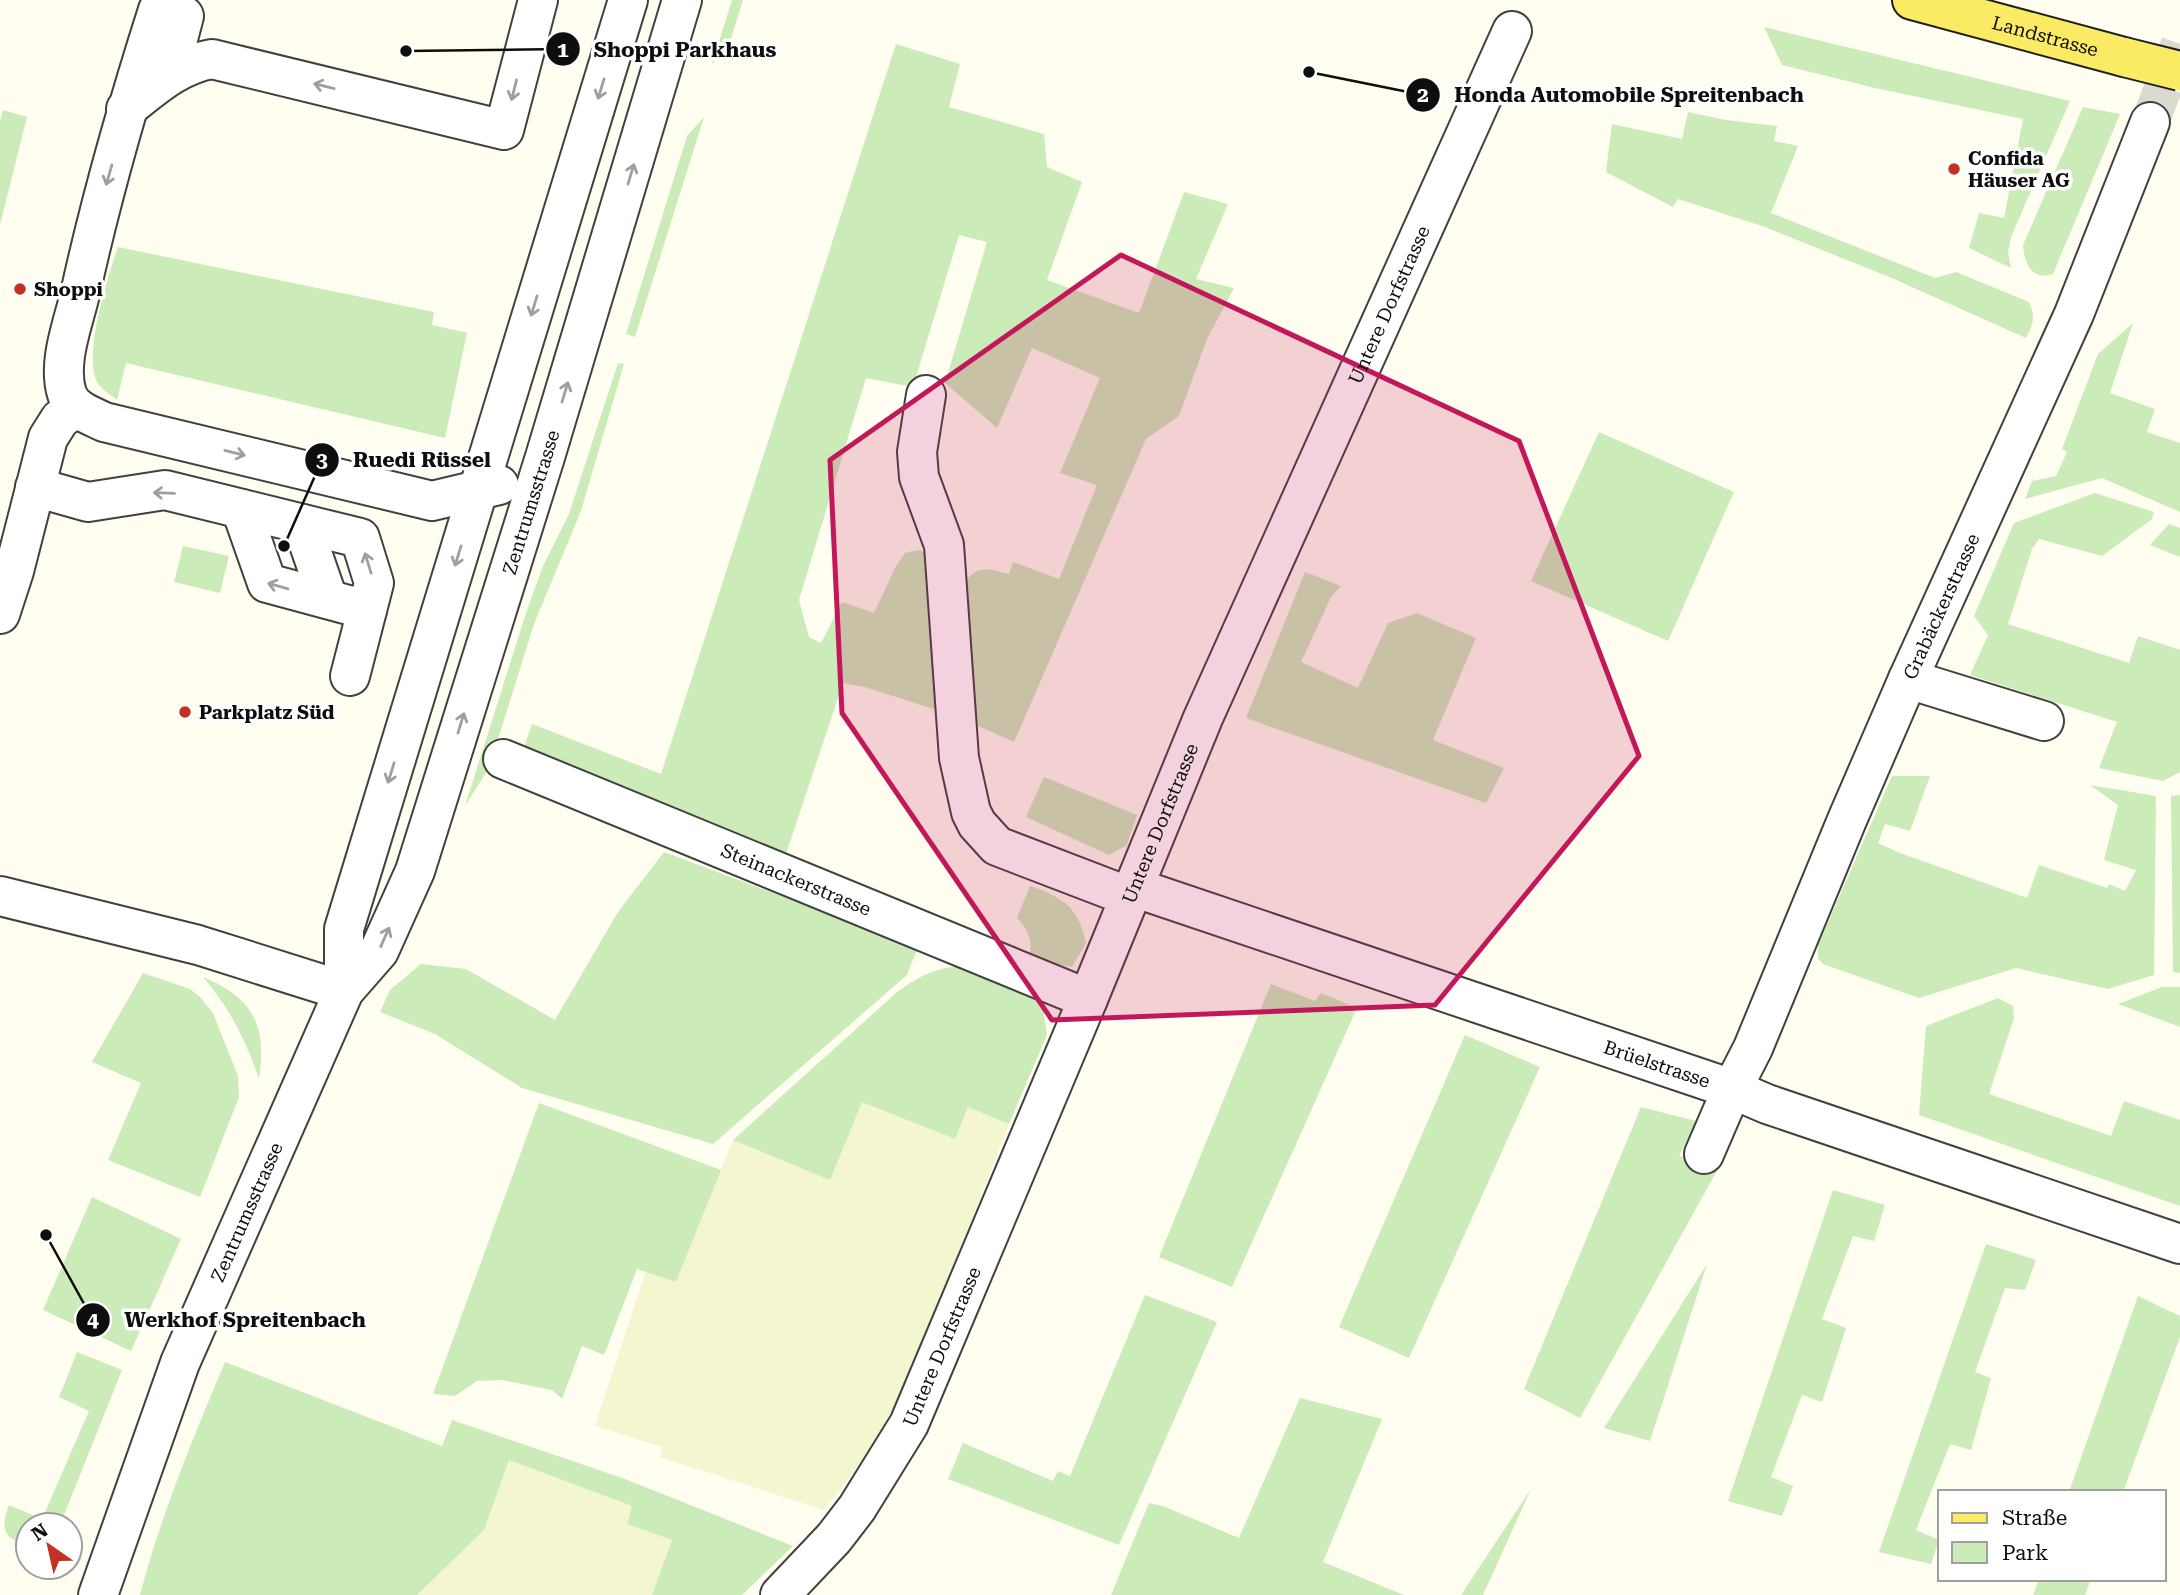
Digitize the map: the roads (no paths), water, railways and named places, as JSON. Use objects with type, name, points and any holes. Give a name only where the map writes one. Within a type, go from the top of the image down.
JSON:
[{"type":"main road","name":"Landstrasse","points":[[1912,0],[2180,71]]},
{"type":"street","points":[[126,109],[180,68],[212,59],[504,130],[538,0]]},
{"type":"street","name":"Zentrumsstrasse","points":[[344,991],[344,929],[628,0]]},
{"type":"street","name":"Zentrumsstrasse","points":[[98,1595],[180,1363],[344,991],[379,951],[415,871],[545,457],[682,0]]},
{"type":"street","points":[[171,13],[178,39],[126,109],[96,219],[63,376],[68,396],[76,408],[104,422],[432,501],[519,477],[545,457]]},
{"type":"street","name":"Untere Dorfstrasse","points":[[780,1595],[834,1538],[857,1508],[909,1424],[1203,718],[1511,31]]},
{"type":"street","name":"Grabäckerstrasse","points":[[1704,1154],[1753,1048],[1908,679],[2074,314],[2150,122]]},
{"type":"street","points":[[926,395],[917,452],[919,477],[944,545],[959,758],[971,812],[977,824],[997,846],[1132,892]]},
{"type":"street","points":[[0,614],[53,427],[76,408]]},
{"type":"street","points":[[35,487],[88,502],[165,490],[360,538],[374,583],[350,676]]},
{"type":"street","points":[[241,509],[267,583],[368,610]]},
{"type":"street","points":[[302,524],[328,599]]},
{"type":"street","points":[[1908,679],[2045,721]]},
{"type":"street","name":"Steinackerstrasse","points":[[503,759],[1088,999]]},
{"type":"street","name":"Brüelstrasse","points":[[1132,892],[1732,1089],[1768,1104],[2180,1244]]},
{"type":"street","points":[[0,896],[198,945],[344,991]]},
{"type":"tunnel","points":[[2150,122],[2180,44]]},
{"type":"place","name":"Shoppi Parkhaus","points":[[406,51]]},
{"type":"place","name":"Honda Automobile Spreitenbach","points":[[1309,72]]},
{"type":"place","name":"Confida Häuser AG","points":[[1954,169]]},
{"type":"place","name":"Shoppi","points":[[20,289]]},
{"type":"place","name":"Ruedi Rüssel","points":[[284,546]]},
{"type":"place","name":"Parkplatz Süd","points":[[185,712]]},
{"type":"place","name":"Werkhof Spreitenbach","points":[[46,1235]]}]
